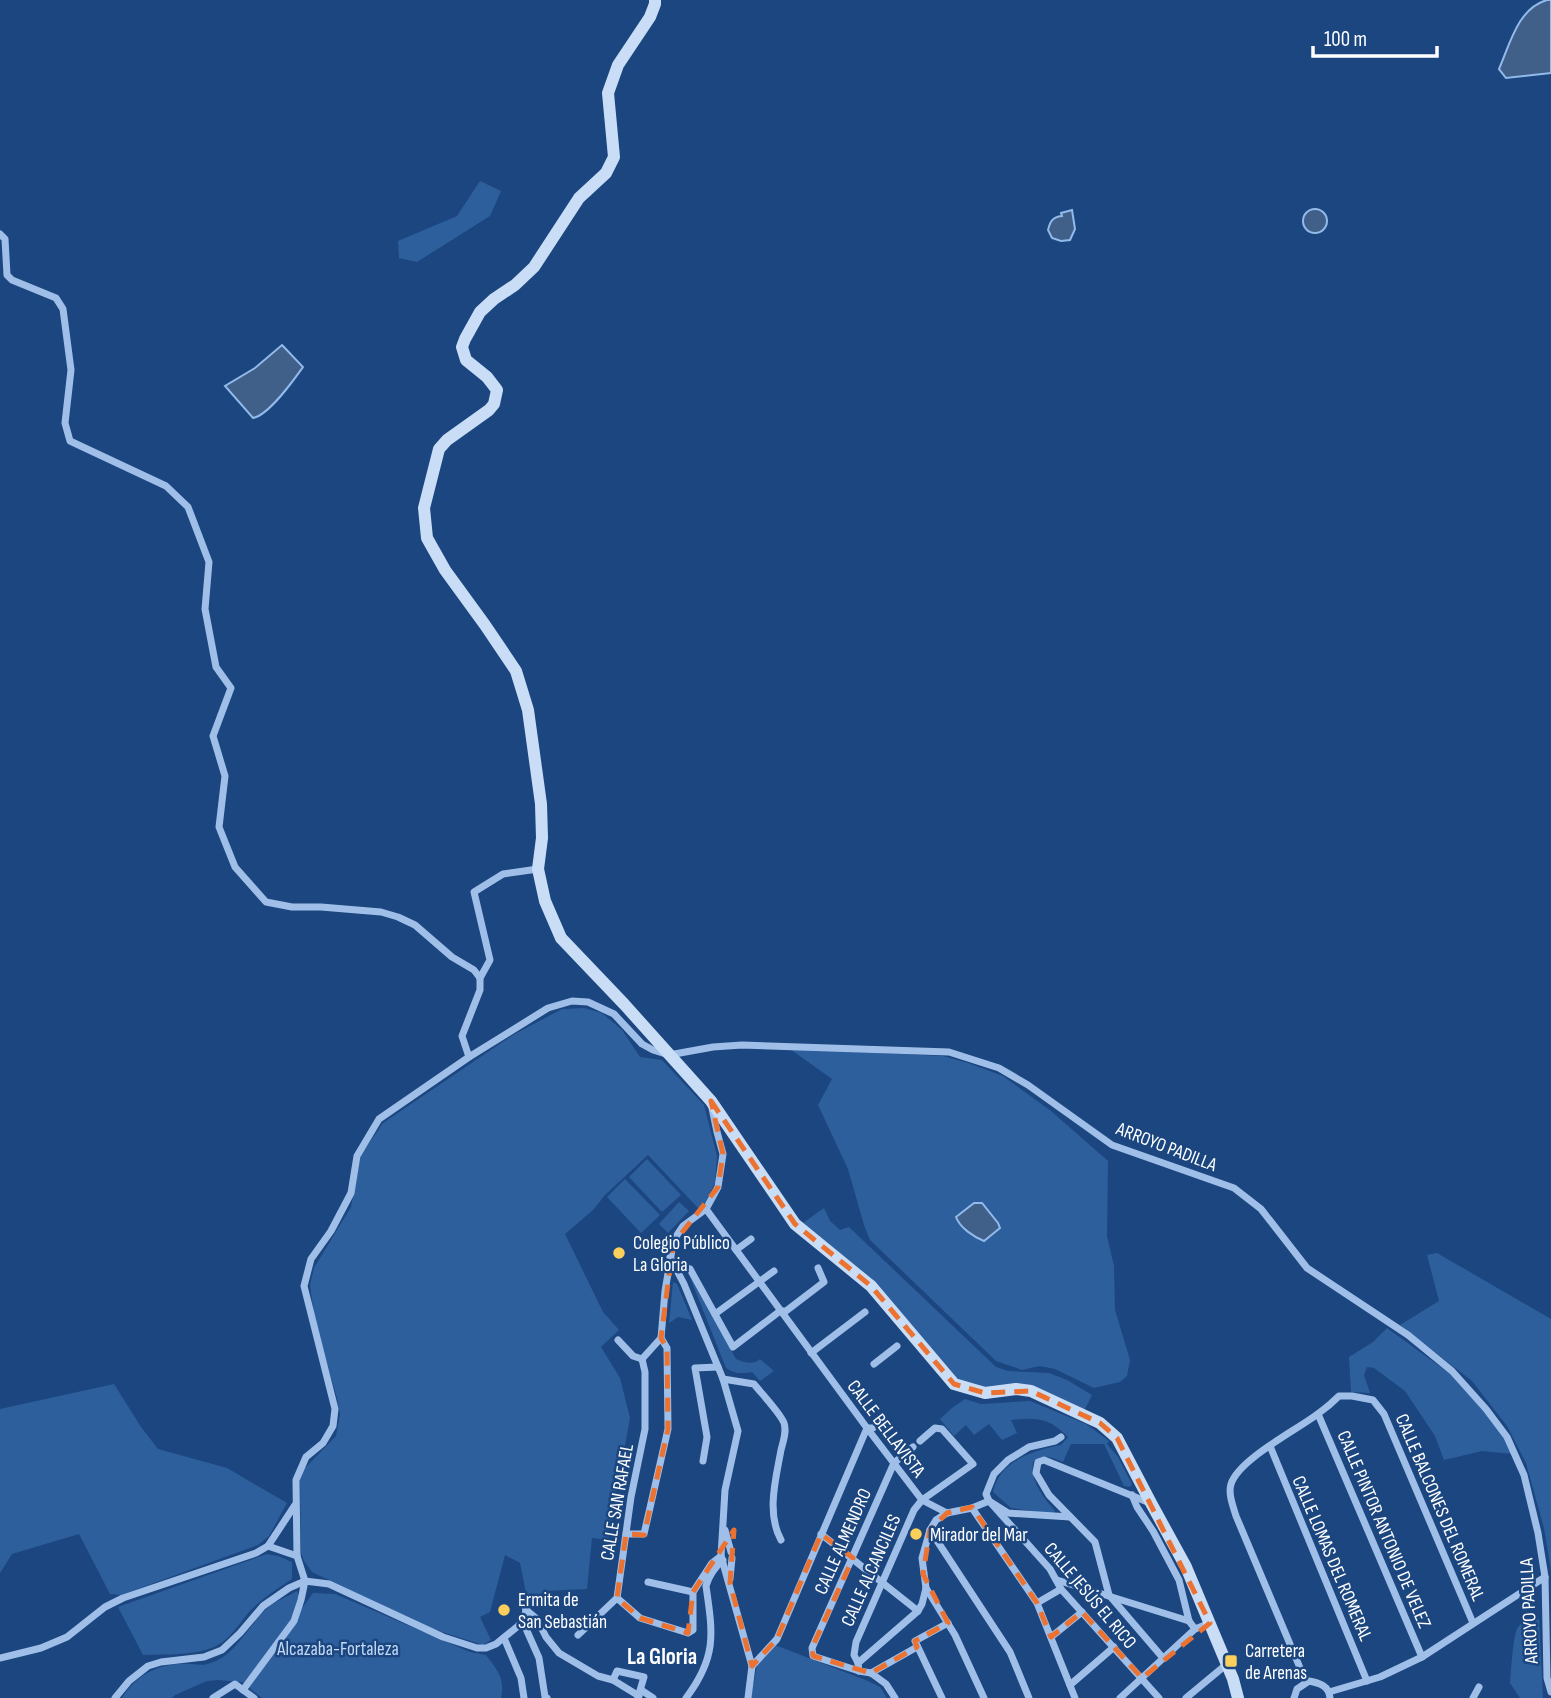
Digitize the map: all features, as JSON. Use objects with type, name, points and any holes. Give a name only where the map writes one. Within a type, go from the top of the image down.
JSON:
[{"type":"street","points":[[655,0],[650,17],[618,65],[608,93],[614,157],[606,173],[579,198],[534,267],[480,312],[465,339],[462,347],[466,360],[497,390],[494,404],[439,449],[424,508],[427,538],[445,570],[516,671],[528,710],[541,804],[542,838],[538,870],[545,901],[561,938],[711,1101],[795,1224],[870,1286],[954,1384],[985,1393],[1016,1389],[1031,1391],[1100,1423],[1117,1438],[1186,1567],[1233,1679],[1238,1698]]},
{"type":"street","points":[[0,234],[5,239],[7,275],[12,280],[56,298],[63,309],[71,370],[65,423],[70,441],[166,486],[188,507],[209,562],[205,609],[216,667],[231,688],[213,736],[225,776],[219,827],[235,867],[266,902],[292,907],[381,912],[398,917],[415,925],[452,957],[474,970],[480,978]]},
{"type":"street","points":[[468,1057],[462,1036],[480,990],[480,978],[490,960],[474,892],[503,874],[538,870]]},
{"type":"street","points":[[243,1690],[294,1621],[301,1600],[305,1581],[297,1556],[296,1480],[306,1457],[323,1443],[333,1426],[335,1409],[304,1286],[311,1259],[331,1231],[351,1193],[356,1156],[379,1119],[468,1057],[548,1008],[572,1001],[588,1002],[614,1014],[642,1044],[669,1055]]},
{"type":"street","name":"ARROYO PADILLA","points":[[669,1055],[742,1045],[950,1052],[999,1068],[1028,1085],[1112,1145],[1234,1188],[1261,1209],[1307,1268],[1408,1335],[1452,1371],[1507,1437],[1524,1475],[1538,1533],[1545,1577],[1547,1678],[1551,1692]]},
{"type":"street","points":[[626,1534],[644,1534],[668,1429],[667,1348],[661,1338],[665,1291],[677,1235],[683,1226],[706,1209],[718,1187],[723,1154],[711,1101]]},
{"type":"street","name":"CALLE BELLAVISTA","points":[[706,1209],[922,1500],[947,1513]]},
{"type":"street","points":[[736,1250],[751,1239]]},
{"type":"street","points":[[672,1261],[690,1269],[733,1346],[824,1282],[818,1268]]},
{"type":"street","points":[[672,1261],[684,1283],[723,1379],[738,1431],[725,1490],[722,1556],[752,1666],[748,1698]]},
{"type":"street","points":[[715,1314],[774,1272]]},
{"type":"street","points":[[811,1353],[865,1312]]},
{"type":"street","points":[[618,1340],[634,1356],[642,1359],[661,1338]]},
{"type":"street","points":[[874,1364],[897,1346]]},
{"type":"street","name":"CALLE SAN RAFAEL","points":[[617,1598],[631,1497],[645,1429],[645,1371],[642,1359]]},
{"type":"street","points":[[703,1461],[707,1437],[695,1368],[718,1367]]},
{"type":"street","points":[[723,1379],[754,1384],[784,1422],[785,1433],[774,1505],[776,1530],[781,1540]]},
{"type":"street","name":"CALLE BALCONES DEL ROMERAL","points":[[1306,1682],[1236,1516],[1230,1486],[1236,1474],[1248,1462],[1318,1414],[1339,1396],[1373,1400],[1384,1414],[1473,1623]]},
{"type":"street","name":"CALLE PINTOR ANTONIO DE VELEZ","points":[[1318,1414],[1422,1657]]},
{"type":"street","points":[[752,1666],[777,1639],[867,1428],[873,1428],[884,1419]]},
{"type":"street","name":"CALLE ALCANCILES","points":[[858,1667],[854,1655],[856,1643],[914,1510],[922,1500],[972,1464],[942,1429],[935,1428],[916,1444]]},
{"type":"street","points":[[1060,1437],[1055,1441],[1029,1447],[1009,1460],[994,1474],[986,1494],[989,1501],[1008,1513],[1070,1517]]},
{"type":"street","name":"CALLE ALMENDRO","points":[[858,1667],[813,1656],[811,1648],[894,1463],[916,1444]]},
{"type":"street","name":"CALLE LOMAS DEL ROMERAL","points":[[1270,1446],[1367,1681]]},
{"type":"street","points":[[1151,1503],[1044,1460],[1038,1462],[1036,1473],[1049,1495],[1095,1542],[1109,1595],[1163,1658]]},
{"type":"street","points":[[1132,1495],[1179,1580],[1189,1621],[1195,1629]]},
{"type":"street","points":[[895,1698],[886,1684],[858,1667],[918,1611],[922,1604],[926,1588],[922,1558],[930,1530],[936,1520],[947,1513],[989,1501]]},
{"type":"street","name":"CALLE JESÚS EL RICO","points":[[989,1501],[1050,1569],[1061,1589],[1159,1698]]},
{"type":"street","points":[[0,1658],[67,1637],[105,1607],[123,1598],[256,1553],[268,1546],[296,1504]]},
{"type":"street","points":[[972,1508],[1037,1603],[1075,1698]]},
{"type":"street","points":[[722,1520],[731,1555],[730,1583]]},
{"type":"street","points":[[930,1530],[1010,1652],[1029,1698]]},
{"type":"street","points":[[821,1534],[918,1611]]},
{"type":"street","points":[[268,1546],[297,1556]]},
{"type":"street","points":[[722,1556],[726,1561],[731,1555]]},
{"type":"street","points":[[578,1635],[617,1598],[640,1618],[688,1633],[693,1630],[694,1592],[712,1563],[722,1556]]},
{"type":"street","points":[[687,1698],[704,1670],[712,1646],[706,1586],[722,1556]]},
{"type":"street","points":[[1294,1698],[1297,1689],[1306,1682],[1321,1684],[1330,1695],[1380,1677],[1422,1657],[1545,1577]]},
{"type":"street","points":[[1057,1580],[1189,1621]]},
{"type":"street","points":[[117,1698],[129,1681],[148,1666],[204,1657],[222,1650],[263,1606],[289,1588],[305,1581],[329,1584],[469,1647],[486,1648],[496,1644],[523,1622],[526,1610],[523,1595]]},
{"type":"street","points":[[648,1582],[694,1592]]},
{"type":"street","points":[[926,1588],[955,1635],[984,1698]]},
{"type":"street","points":[[1037,1603],[1061,1589]]},
{"type":"street","points":[[526,1610],[537,1619],[546,1637],[559,1653],[598,1676],[613,1680],[639,1695],[653,1698]]},
{"type":"street","points":[[1051,1637],[1082,1612]]},
{"type":"street","points":[[523,1622],[539,1658],[544,1697],[547,1698]]},
{"type":"street","points":[[942,1698],[915,1641],[948,1623]]},
{"type":"street","points":[[1120,1698],[1195,1629],[1210,1623]]},
{"type":"street","points":[[503,1638],[521,1678],[524,1698]]},
{"type":"street","points":[[871,1673],[917,1647]]},
{"type":"street","points":[[1070,1685],[1114,1647]]},
{"type":"street","points":[[1186,1698],[1227,1664]]},
{"type":"street","points":[[613,1680],[617,1671],[644,1677],[639,1695]]},
{"type":"street","points":[[214,1698],[235,1684],[254,1698]]},
{"type":"street","points":[[1473,1698],[1479,1687]]},
{"type":"highlighted area","points":[[711,1101],[795,1224],[871,1286],[954,1384],[985,1393],[1031,1391],[1100,1423],[1117,1438],[1210,1623],[1142,1678],[1082,1612],[1051,1637],[1037,1603],[972,1507],[947,1513],[930,1530],[923,1574],[948,1623],[915,1641],[917,1647],[871,1673],[813,1656],[812,1648],[853,1558],[821,1534],[777,1639],[752,1666],[730,1583],[734,1530],[693,1592],[688,1633],[640,1618],[617,1598],[626,1534],[644,1535],[668,1429],[667,1348],[661,1338],[673,1244],[718,1187],[723,1154]]},
{"type":"green space","points":[[480,181],[501,191],[490,216],[417,262],[399,258],[398,241],[457,216]]},
{"type":"green space","points":[[584,1008],[602,1013],[622,1030],[640,1057],[662,1060],[704,1105],[717,1156],[715,1183],[705,1203],[698,1208],[648,1155],[565,1234],[603,1312],[619,1330],[601,1347],[620,1378],[630,1418],[608,1540],[592,1538],[587,1589],[543,1591],[527,1598],[520,1563],[505,1555],[490,1612],[480,1617],[491,1640],[483,1645],[430,1628],[312,1572],[304,1561],[301,1553],[300,1480],[304,1469],[336,1436],[340,1415],[315,1323],[310,1285],[314,1268],[351,1207],[361,1155],[383,1123],[513,1035],[562,1009]]},
{"type":"green space","points":[[790,1049],[943,1056],[968,1063],[1003,1076],[1051,1111],[1108,1161],[1107,1236],[1114,1266],[1115,1310],[1130,1360],[1127,1376],[1120,1382],[1094,1388],[1055,1369],[1040,1366],[1022,1370],[996,1361],[870,1240],[848,1169],[818,1105],[832,1079]]},
{"type":"green space","points":[[647,1159],[681,1195],[662,1212],[629,1177]]},
{"type":"green space","points":[[625,1179],[660,1215],[641,1233],[607,1197]]},
{"type":"green space","points":[[679,1202],[689,1211],[668,1233],[659,1224]]},
{"type":"green space","points":[[824,1208],[830,1221],[840,1230],[849,1227],[996,1367],[1008,1371],[1049,1373],[1092,1395],[1082,1415],[1031,1391],[985,1393],[954,1384],[871,1286],[797,1227]]},
{"type":"green space","points":[[1437,1253],[1551,1319],[1551,1571],[1544,1528],[1526,1463],[1507,1426],[1472,1381],[1400,1325],[1439,1301],[1427,1255]]},
{"type":"green space","points":[[689,1275],[736,1359],[749,1363],[760,1359],[774,1371],[760,1381],[752,1372],[738,1373],[726,1368]]},
{"type":"green space","points":[[673,1282],[677,1284],[692,1320],[678,1317],[669,1323]]},
{"type":"green space","points":[[1387,1328],[1449,1373],[1505,1437],[1513,1454],[1482,1451],[1444,1460],[1435,1436],[1405,1391],[1374,1368],[1367,1367],[1364,1375],[1370,1393],[1351,1392],[1349,1357],[1373,1342]]},
{"type":"green space","points":[[114,1384],[158,1449],[227,1468],[287,1503],[269,1536],[258,1545],[121,1595],[110,1594],[79,1534],[12,1554],[0,1573],[0,1409]]},
{"type":"green space","points":[[965,1399],[981,1404],[1030,1401],[1086,1424],[1109,1441],[1107,1444],[1118,1457],[1132,1484],[1130,1487],[1124,1486],[1104,1444],[1071,1444],[1063,1462],[1044,1457],[1033,1462],[1035,1482],[1055,1511],[1052,1514],[1011,1508],[993,1492],[1002,1472],[1029,1454],[1061,1445],[1068,1437],[1049,1422],[1029,1419],[1011,1420],[1017,1433],[1002,1440],[989,1424],[974,1435],[966,1425],[954,1436],[940,1419]]},
{"type":"green space","points":[[267,1554],[292,1562],[292,1579],[254,1607],[225,1640],[214,1647],[197,1652],[143,1655],[118,1607]]},
{"type":"green space","name":"Alcazaba-Fortaleza","points":[[297,1591],[303,1607],[313,1593],[335,1594],[470,1652],[486,1655],[499,1675],[502,1685],[501,1698],[262,1698],[242,1682],[218,1680],[207,1681],[172,1698],[122,1698],[139,1678],[154,1670],[171,1665],[206,1664],[223,1657],[237,1645],[265,1610]]},
{"type":"green space","points":[[1539,1619],[1543,1698],[1520,1698],[1510,1683],[1516,1631],[1522,1623]]},
{"type":"green space","points":[[775,1645],[868,1681],[880,1687],[887,1698],[751,1698],[757,1665]]},
{"type":"shaded area","points":[[1551,0],[1551,73],[1506,78],[1499,69],[1516,28],[1529,11]]},
{"type":"shaded area","points":[[1315,209],[1323,213],[1327,221],[1323,229],[1315,233],[1307,229],[1303,221],[1307,213]]},
{"type":"shaded area","points":[[1072,210],[1075,229],[1070,240],[1052,238],[1048,230],[1052,220],[1062,216],[1061,213]]},
{"type":"shaded area","points":[[282,345],[303,367],[273,404],[253,418],[225,386],[255,368]]},
{"type":"shaded area","points":[[974,1203],[982,1203],[1000,1228],[984,1241],[968,1232],[956,1217]]},
{"type":"place","name":"Colegio Público La Gloria","points":[[619,1253]]},
{"type":"place","name":"Mirador del Mar","points":[[916,1534]]},
{"type":"place","name":"Ermita de San Sebastián","points":[[504,1610]]},
{"type":"place","name":"Carretera de Arenas","points":[[1231,1661]]},
{"type":"district","name":"La Gloria","points":[[662,1656]]}]
